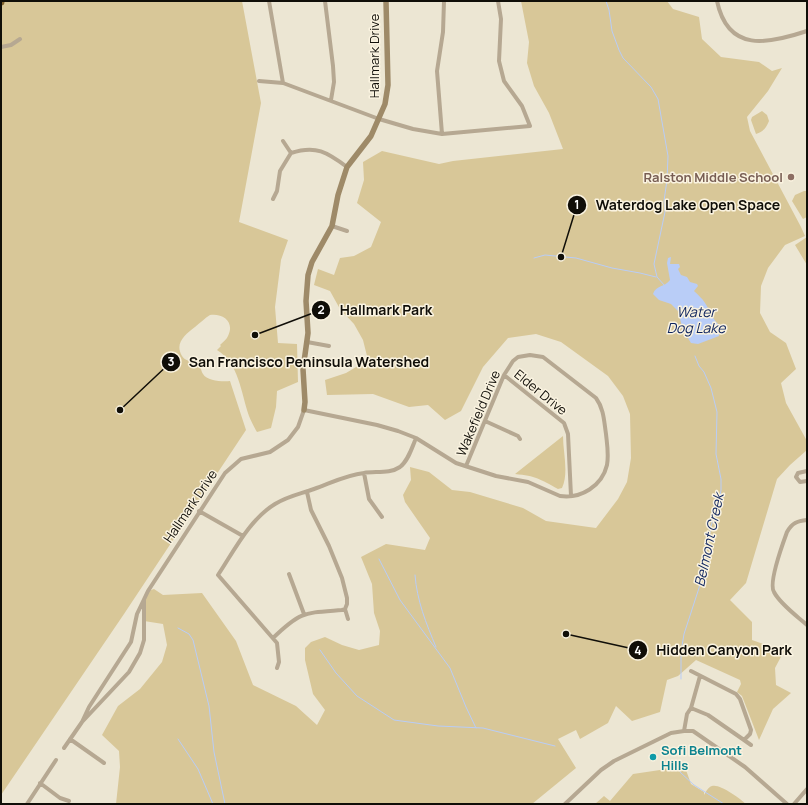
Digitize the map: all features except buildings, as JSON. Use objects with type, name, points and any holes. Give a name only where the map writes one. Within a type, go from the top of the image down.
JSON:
[{"type":"street","points":[[269,1],[283,83]]},
{"type":"street","points":[[325,1],[334,66],[334,82],[330,100]]},
{"type":"street","name":"Hallmark Drive","points":[[64,748],[82,722],[89,707],[131,642],[137,614],[148,591],[225,473],[241,459],[270,452],[288,440],[298,427],[305,402],[303,369],[308,332],[306,289],[308,275],[312,262],[332,226],[338,194],[347,167],[371,136],[380,119],[385,104],[388,85],[386,1]]},
{"type":"street","points":[[442,134],[437,71],[444,32],[444,1]]},
{"type":"street","points":[[259,82],[283,83],[380,119],[442,134],[530,126],[522,106],[504,81],[499,61],[501,19],[498,1]]},
{"type":"street","points":[[717,1],[725,23],[732,32],[749,40],[759,42],[792,36],[807,31]]},
{"type":"street","points":[[1,47],[11,45],[20,39]]},
{"type":"street","points":[[283,141],[291,153]]},
{"type":"street","points":[[273,199],[277,191],[280,171],[291,153],[303,149],[315,149],[331,155],[347,167]]},
{"type":"street","points":[[332,226],[347,231]]},
{"type":"street","points":[[307,342],[329,346]]},
{"type":"street","name":"Wakefield Drive","points":[[304,410],[377,425],[398,431],[416,438],[456,463],[508,480],[528,482],[560,496],[571,496],[582,494],[592,488],[605,471],[608,455],[604,416],[600,404],[596,398],[547,359],[530,355],[518,357],[513,361],[504,375],[466,466]]},
{"type":"street","name":"Elder Drive","points":[[504,375],[564,423],[568,434],[571,496]]},
{"type":"street","points":[[485,421],[518,436],[520,439]]},
{"type":"street","points":[[277,668],[279,662],[279,650],[277,643],[218,575],[243,536],[259,515],[269,508],[295,494],[306,492],[342,478],[364,473],[387,472],[399,468],[405,462],[416,438]]},
{"type":"street","points":[[807,471],[798,473],[796,477],[798,481],[807,482]]},
{"type":"street","points":[[364,473],[369,499],[382,517]]},
{"type":"street","points":[[306,492],[311,510],[329,546],[342,578],[347,598],[346,609],[348,619]]},
{"type":"street","points":[[199,511],[243,536]]},
{"type":"street","points":[[807,520],[796,522],[787,532],[772,584],[774,593],[807,625]]},
{"type":"street","points":[[289,574],[304,614]]},
{"type":"street","name":"Hallmark Drive","points":[[82,722],[129,672],[140,653],[144,640],[144,599]]},
{"type":"street","points":[[273,638],[289,623],[304,614],[346,609]]},
{"type":"street","points":[[691,671],[736,694],[739,697],[751,730],[750,734],[744,740]]},
{"type":"street","points":[[684,731],[687,714],[691,708],[700,676]]},
{"type":"street","points":[[691,708],[708,716],[751,745]]},
{"type":"street","points":[[565,804],[601,770],[614,761],[671,733],[684,731],[693,731],[745,767],[787,804]]},
{"type":"street","points":[[70,740],[104,763]]},
{"type":"street","points":[[27,804],[56,760]]},
{"type":"street","points":[[40,783],[60,798],[69,801]]},
{"type":"street","points":[[794,804],[807,789]]},
{"type":"shaded area","points":[[1,1],[242,1],[261,103],[239,222],[288,240],[281,260],[275,307],[278,343],[297,344],[298,382],[277,391],[276,407],[271,428],[257,432],[249,416],[235,371],[224,356],[217,350],[227,338],[230,331],[229,323],[219,315],[210,315],[182,339],[179,347],[184,358],[190,361],[199,361],[202,373],[211,380],[230,381],[246,430],[124,614],[1,795]]},
{"type":"shaded area","points":[[521,1],[667,1],[673,9],[699,17],[702,39],[721,57],[759,62],[772,71],[782,68],[768,91],[747,117],[750,131],[805,236],[785,245],[768,268],[761,286],[760,313],[770,332],[786,343],[796,369],[781,383],[786,403],[807,441],[807,450],[777,479],[746,583],[730,600],[752,622],[752,640],[784,651],[775,668],[776,685],[791,693],[773,709],[759,740],[742,696],[737,692],[741,684],[740,680],[696,660],[678,676],[667,680],[660,712],[632,721],[616,706],[608,723],[580,739],[576,730],[558,739],[576,768],[532,804],[116,804],[120,767],[119,751],[102,735],[118,706],[140,689],[162,662],[167,645],[163,624],[144,621],[144,599],[148,591],[154,589],[163,595],[202,593],[236,641],[253,685],[296,706],[317,725],[325,710],[313,694],[305,660],[305,648],[311,642],[325,637],[342,645],[359,650],[379,645],[380,631],[374,613],[372,584],[361,557],[386,544],[425,550],[430,538],[405,502],[403,495],[411,480],[410,467],[429,472],[452,490],[470,492],[523,508],[546,521],[596,528],[618,499],[627,482],[631,458],[630,414],[623,396],[608,376],[561,342],[536,334],[508,338],[483,367],[461,411],[445,420],[428,405],[409,407],[373,394],[327,395],[325,380],[346,373],[368,360],[363,340],[354,324],[340,309],[330,291],[314,285],[318,269],[334,275],[340,258],[354,256],[371,247],[381,222],[357,203],[364,180],[363,162],[382,151],[439,164],[453,161],[563,149],[549,113],[534,86],[527,63],[529,42]]},
{"type":"shaded area","points":[[762,111],[767,115],[769,121],[767,126],[761,132],[756,134],[751,120],[752,117]]},
{"type":"shaded area","points":[[807,191],[807,217],[803,219],[792,201],[795,195]]},
{"type":"shaded area","points":[[807,237],[807,265],[795,245]]},
{"type":"shaded area","points":[[563,436],[565,476],[562,488],[558,489],[533,477],[515,474]]},
{"type":"shaded area","points":[[676,766],[686,770],[691,784],[704,792],[704,795],[709,787],[720,787],[730,792],[746,804],[595,804],[604,796],[610,801],[633,774]]},
{"type":"water","name":"Water Dog Lake","points":[[671,257],[670,264],[679,264],[680,267],[678,269],[681,275],[687,277],[690,282],[697,284],[698,286],[694,291],[704,301],[718,324],[719,336],[698,344],[691,343],[683,328],[679,312],[671,304],[659,300],[653,294],[658,287],[666,284],[670,280],[667,263],[668,258]]},
{"type":"waterway","name":"Belmont Creek","points":[[606,1],[612,31],[623,58],[651,87],[658,99],[668,156],[664,201],[665,212],[654,264],[657,277],[665,286]]},
{"type":"waterway","points":[[534,258],[545,255],[576,258],[612,268],[656,277]]},
{"type":"waterway","name":"Belmont Creek","points":[[681,679],[681,652],[684,634],[699,588],[711,526],[719,503],[721,490],[721,479],[716,454],[717,412],[711,388],[695,356]]},
{"type":"waterway","points":[[379,559],[400,600],[450,668],[476,728]]},
{"type":"waterway","points":[[415,575],[425,621],[436,647]]},
{"type":"waterway","points":[[178,628],[189,634],[193,640],[209,706],[214,752],[225,804]]},
{"type":"waterway","points":[[320,650],[336,673],[357,696],[394,720],[438,726],[483,728],[555,746]]},
{"type":"waterway","points":[[178,739],[198,769],[213,804]]},
{"type":"waterway","name":"Belmont Creek","points":[[680,772],[694,785],[724,804]]},
{"type":"place","name":"Ralston Middle School","points":[[791,177]]},
{"type":"place","name":"Waterdog Lake Open Space","points":[[561,257]]},
{"type":"place","name":"Hallmark Park","points":[[255,335]]},
{"type":"place","name":"San Francisco Peninsula Watershed","points":[[120,410]]},
{"type":"place","name":"Hidden Canyon Park","points":[[566,634]]},
{"type":"place","name":"Sofi Belmont Hills","points":[[653,757]]}]
